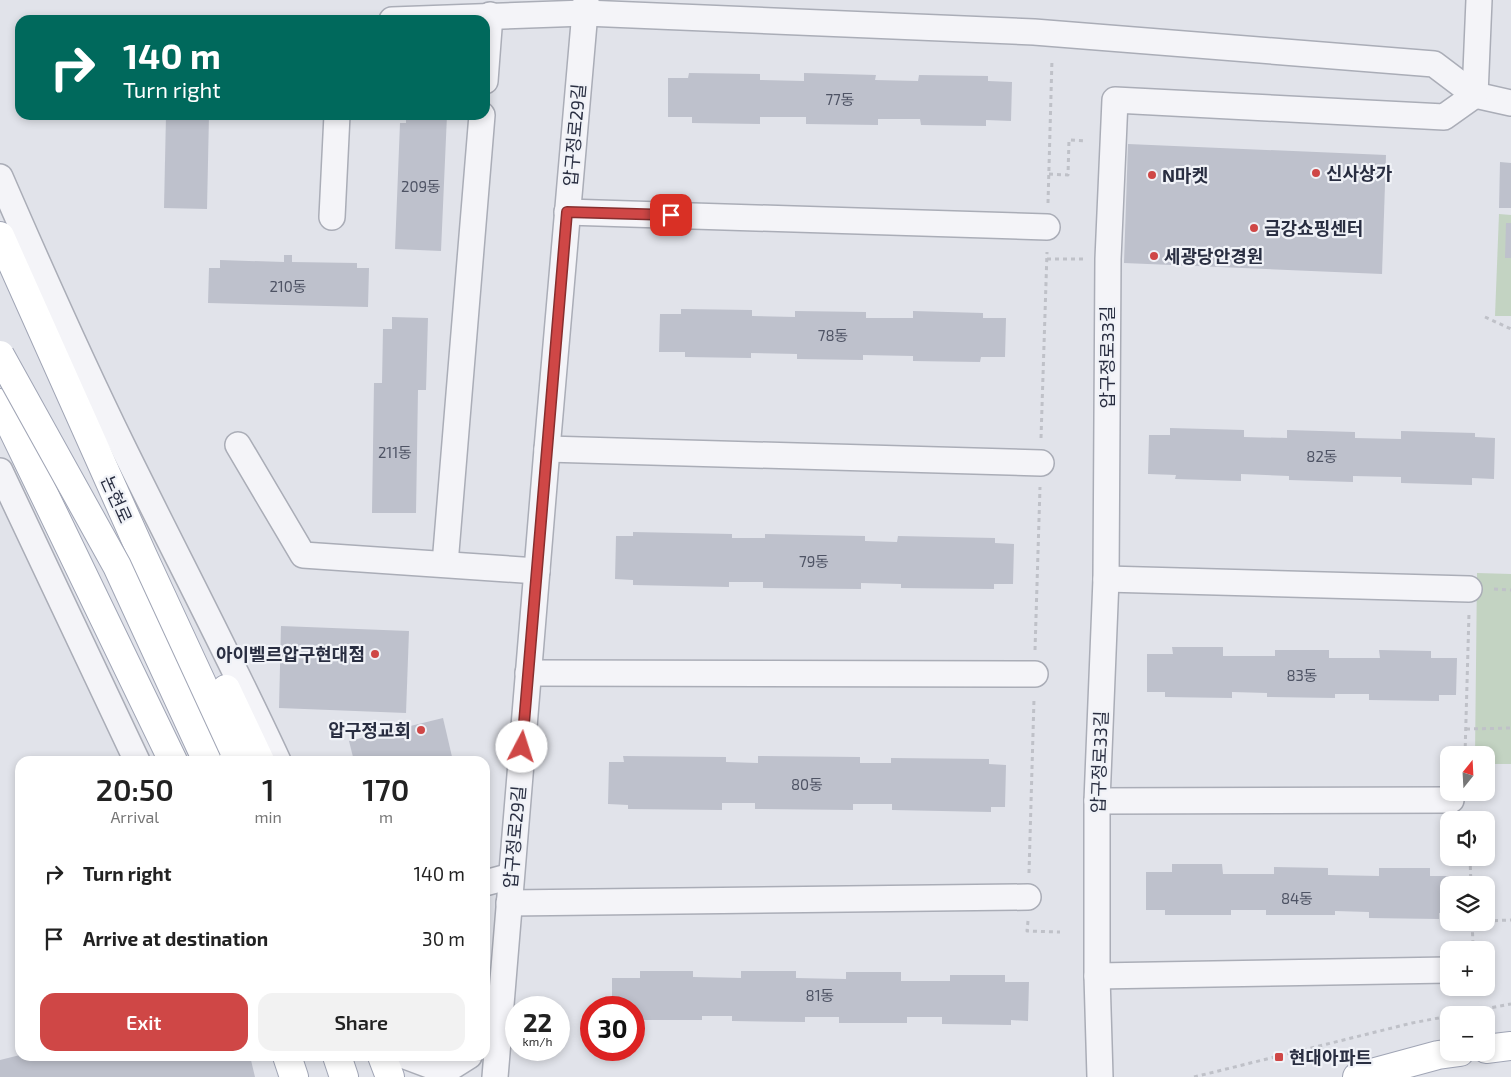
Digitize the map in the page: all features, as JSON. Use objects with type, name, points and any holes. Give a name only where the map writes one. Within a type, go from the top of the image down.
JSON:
[{"type":"main road","name":"논현로","points":[[0,236],[236,756]]},
{"type":"main road","points":[[42,332],[167,565],[258,756]]},
{"type":"main road","name":"논현로","points":[[0,355],[117,566],[205,756]]},
{"type":"main road","points":[[0,403],[171,756]]},
{"type":"main road","points":[[1495,1048],[1511,1046]]},
{"type":"main road","points":[[1357,1077],[1440,1055]]},
{"type":"main road","points":[[289,1061],[294,1077]]},
{"type":"main road","points":[[339,1061],[344,1077]]},
{"type":"main road","points":[[367,1061],[372,1077]]},
{"type":"main road","points":[[384,1061],[390,1077]]},
{"type":"street","points":[[1475,95],[1479,0]]},
{"type":"street","points":[[490,15],[586,6],[1034,32],[1434,64],[1475,95],[1511,103]]},
{"type":"street","name":"압구정로29길","points":[[496,1077],[492,1043],[509,903],[586,6]]},
{"type":"street","name":"압구정로33길","points":[[1100,1077],[1097,976],[1097,801],[1106,579],[1108,259],[1115,100],[1444,117],[1475,95]]},
{"type":"street","points":[[332,217],[337,120]]},
{"type":"street","points":[[446,564],[482,120]]},
{"type":"street","points":[[0,176],[62,319],[276,756]]},
{"type":"street","points":[[567,212],[1048,227]]},
{"type":"street","points":[[238,445],[302,555],[537,571]]},
{"type":"street","points":[[547,449],[1041,463]]},
{"type":"street","points":[[0,472],[134,756]]},
{"type":"street","points":[[1106,579],[1469,589]]},
{"type":"street","points":[[528,673],[1035,674]]},
{"type":"street","points":[[1097,801],[1440,800]]},
{"type":"street","points":[[490,882],[511,876]]},
{"type":"street","points":[[509,903],[1028,897]]},
{"type":"street","points":[[1097,976],[1440,970]]},
{"type":"street","points":[[418,1061],[445,1071],[461,1061]]},
{"type":"path","points":[[1049,174],[1068,174],[1069,140],[1086,141]]},
{"type":"path","points":[[1047,259],[1108,259]]},
{"type":"path","points":[[1485,317],[1511,329]]},
{"type":"path","points":[[1465,746],[1469,589],[1511,590]]},
{"type":"path","points":[[1466,729],[1511,728]]},
{"type":"path","points":[[1495,921],[1511,920]]},
{"type":"path","points":[[1027,931],[1060,932]]},
{"type":"path","points":[[1495,1007],[1511,1004]]},
{"type":"path","points":[[1194,1077],[1440,1018]]},
{"type":"green space","points":[[1499,214],[1511,215],[1511,316],[1495,316]]},
{"type":"green space","points":[[1477,573],[1511,574],[1511,764],[1495,764],[1495,746],[1475,746]]},
{"type":"building","points":[[689,73],[760,74],[760,80],[804,81],[804,73],[876,75],[875,80],[918,81],[919,75],[988,76],[988,81],[1012,82],[1011,121],[986,120],[986,126],[921,125],[920,119],[878,119],[878,125],[806,124],[806,117],[760,117],[760,124],[692,123],[692,117],[668,117],[668,78],[688,78]]},
{"type":"building","points":[[166,120],[209,120],[207,209],[164,208]]},
{"type":"building","points":[[406,120],[447,120],[441,251],[395,249],[400,123],[406,123]]},
{"type":"building","name":"금강쇼핑센터","points":[[1128,144],[1386,155],[1382,274],[1124,263]]},
{"type":"building","points":[[1500,162],[1511,163],[1511,208],[1499,208]]},
{"type":"building","points":[[1506,223],[1511,223],[1511,258],[1505,258]]},
{"type":"building","points":[[284,255],[292,255],[292,262],[357,263],[357,268],[369,268],[368,307],[208,303],[209,268],[220,268],[220,260],[284,262]]},
{"type":"building","points":[[681,309],[752,310],[752,316],[795,317],[795,311],[866,312],[866,318],[913,318],[913,311],[983,313],[983,318],[1006,318],[1005,357],[981,357],[980,362],[913,361],[913,356],[863,355],[863,360],[797,359],[797,354],[751,353],[751,358],[685,357],[685,352],[659,352],[660,314],[681,314]]},
{"type":"building","points":[[392,317],[428,318],[426,390],[418,390],[416,513],[372,513],[374,383],[382,383],[383,329],[392,329]]},
{"type":"building","points":[[1170,428],[1244,430],[1244,437],[1287,438],[1287,430],[1355,432],[1355,438],[1401,439],[1401,431],[1475,433],[1475,437],[1495,438],[1494,479],[1472,478],[1472,485],[1401,483],[1401,477],[1353,476],[1353,482],[1289,480],[1289,476],[1241,474],[1241,481],[1175,479],[1176,475],[1148,474],[1149,435],[1170,435]]},
{"type":"building","points":[[633,532],[732,534],[732,538],[765,538],[765,534],[865,536],[865,541],[897,542],[898,536],[995,538],[995,543],[1014,544],[1013,584],[994,584],[994,589],[901,588],[901,584],[861,583],[861,589],[763,588],[763,582],[729,582],[729,587],[633,585],[633,580],[615,579],[616,536],[633,536]]},
{"type":"building","points":[[281,626],[409,631],[406,713],[279,708]]},
{"type":"building","points":[[1172,647],[1223,647],[1223,656],[1275,656],[1275,650],[1329,650],[1329,658],[1380,658],[1379,650],[1431,651],[1431,658],[1457,658],[1456,695],[1439,695],[1439,701],[1369,700],[1369,694],[1335,694],[1335,698],[1267,697],[1267,693],[1232,692],[1232,698],[1165,697],[1165,692],[1147,692],[1147,654],[1173,654]]},
{"type":"building","name":"압구정교회","points":[[443,718],[452,756],[353,756],[349,741]]},
{"type":"building","points":[[623,756],[726,757],[726,762],[758,763],[758,756],[860,757],[860,763],[891,763],[891,758],[989,759],[989,764],[1006,765],[1005,807],[991,807],[991,812],[892,810],[892,804],[853,804],[853,810],[755,809],[755,803],[722,803],[722,810],[628,809],[628,805],[608,804],[609,762],[624,762]]},
{"type":"building","points":[[1172,864],[1222,864],[1223,874],[1274,874],[1274,867],[1328,868],[1328,875],[1379,876],[1379,868],[1430,868],[1430,876],[1440,876],[1440,913],[1439,919],[1369,918],[1369,912],[1335,911],[1335,915],[1266,915],[1266,910],[1231,910],[1231,915],[1165,915],[1165,910],[1146,910],[1146,872],[1172,872]]},
{"type":"building","points":[[640,971],[693,971],[693,977],[741,978],[741,971],[796,971],[796,978],[846,979],[846,972],[901,972],[901,981],[950,981],[950,975],[1005,975],[1005,982],[1029,982],[1028,1021],[1011,1020],[1011,1025],[942,1024],[942,1017],[907,1017],[907,1023],[839,1023],[839,1017],[805,1017],[805,1022],[732,1021],[732,1016],[702,1016],[702,1020],[645,1020],[645,996],[612,996],[612,978],[640,978]]},
{"type":"building","points":[[15,1056],[15,1061],[251,1061],[255,1077],[0,1077],[0,1060]]},
{"type":"place","name":"신사상가","points":[[1316,173]]},
{"type":"place","name":"N마켓","points":[[1152,175]]},
{"type":"place","name":"금강쇼핑센터","points":[[1254,228]]},
{"type":"place","name":"세광당안경원","points":[[1154,256]]},
{"type":"place","name":"아이벨르압구현대점","points":[[375,654]]},
{"type":"place","name":"압구정교회","points":[[421,730]]},
{"type":"place","name":"현대아파트","points":[[1279,1057]]},
{"type":"route","points":[[522,747],[567,212],[671,215]]}]
